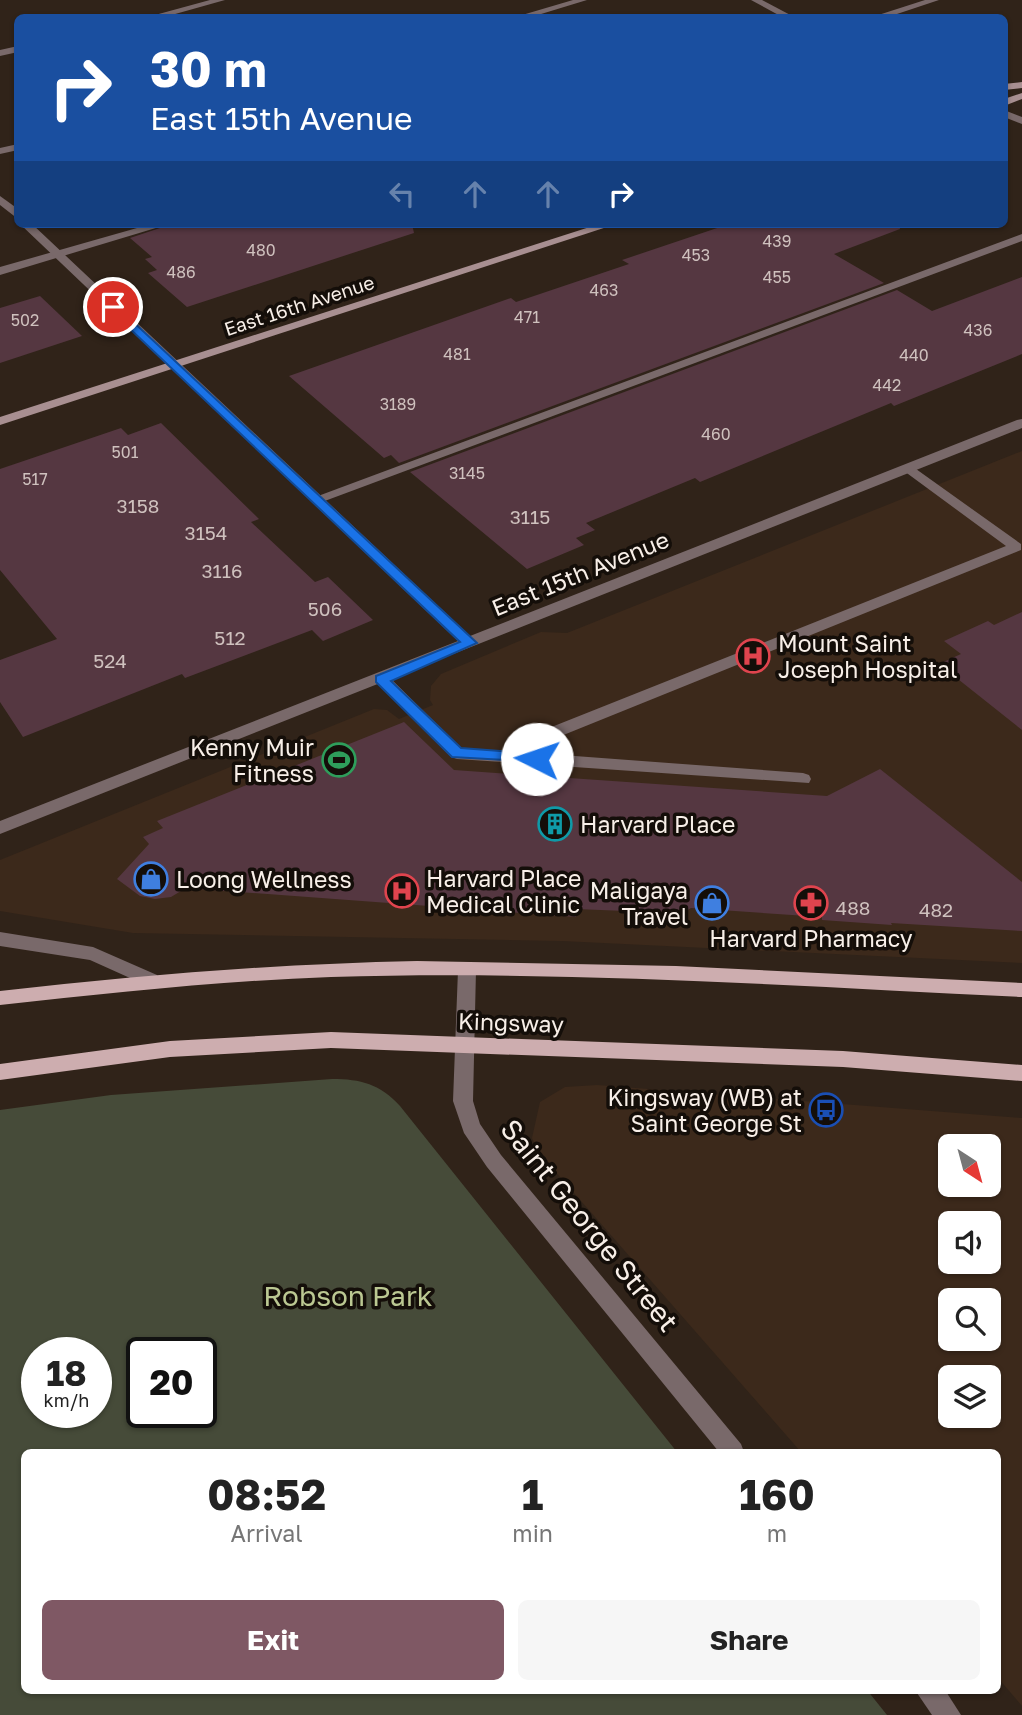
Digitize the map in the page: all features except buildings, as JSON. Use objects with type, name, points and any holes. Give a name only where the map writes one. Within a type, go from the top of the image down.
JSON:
[{"type":"main road","points":[[0,998],[150,980],[332,970],[590,970],[1022,990]]},
{"type":"main road","name":"Kingsway","points":[[0,1072],[170,1049],[331,1040],[843,1059],[1022,1073]]},
{"type":"street","points":[[164,14],[221,0]]},
{"type":"street","points":[[531,14],[583,0]]},
{"type":"street","points":[[755,0],[784,14]]},
{"type":"street","points":[[887,14],[935,0]]},
{"type":"street","points":[[0,200],[14,212]]},
{"type":"street","points":[[30,228],[470,643]]},
{"type":"street","points":[[0,271],[149,228]]},
{"type":"street","name":"East 16th Avenue","points":[[0,421],[598,228]]},
{"type":"street","points":[[317,499],[1022,237]]},
{"type":"street","name":"East 15th Avenue","points":[[0,828],[1022,423]]},
{"type":"street","points":[[537,759],[550,734],[1016,547],[909,468]]},
{"type":"street","points":[[381,679],[457,753],[803,779]]},
{"type":"street","points":[[0,939],[93,954],[150,980]]},
{"type":"street","name":"Saint George Street","points":[[467,970],[463,1101],[471,1127],[494,1161],[731,1449]]},
{"type":"street","points":[[931,1694],[948,1715]]},
{"type":"shaded area","points":[[1022,451],[1022,963],[562,941],[133,933],[0,911],[0,860],[374,709],[387,710],[399,719],[433,705],[430,700],[431,686],[441,674],[541,632],[567,633]]},
{"type":"shaded area","points":[[597,1085],[1022,1118],[1022,1706],[1001,1682],[1001,1449],[798,1449],[539,1153],[532,1138],[540,1102],[565,1087]]},
{"type":"green space","name":"Robson Park","points":[[332,1079],[369,1084],[385,1092],[400,1106],[675,1449],[21,1449],[21,1694],[870,1694],[887,1715],[0,1715],[0,1110],[111,1095]]},
{"type":"place","name":"Mount Saint Joseph Hospital","points":[[753,656]]},
{"type":"place","name":"Kenny Muir Fitness","points":[[339,760]]},
{"type":"place","name":"Harvard Place","points":[[555,824]]},
{"type":"place","name":"Loong Wellness","points":[[151,879]]},
{"type":"place","name":"Harvard Place Medical Clinic","points":[[402,891]]},
{"type":"place","name":"Maligaya Travel","points":[[712,903]]},
{"type":"place","name":"Harvard Pharmacy","points":[[811,903]]},
{"type":"place","name":"Kingsway (WB) at Saint George St","points":[[826,1110]]},
{"type":"route","points":[[113,307],[470,643],[381,679],[457,753],[537,759]]}]
